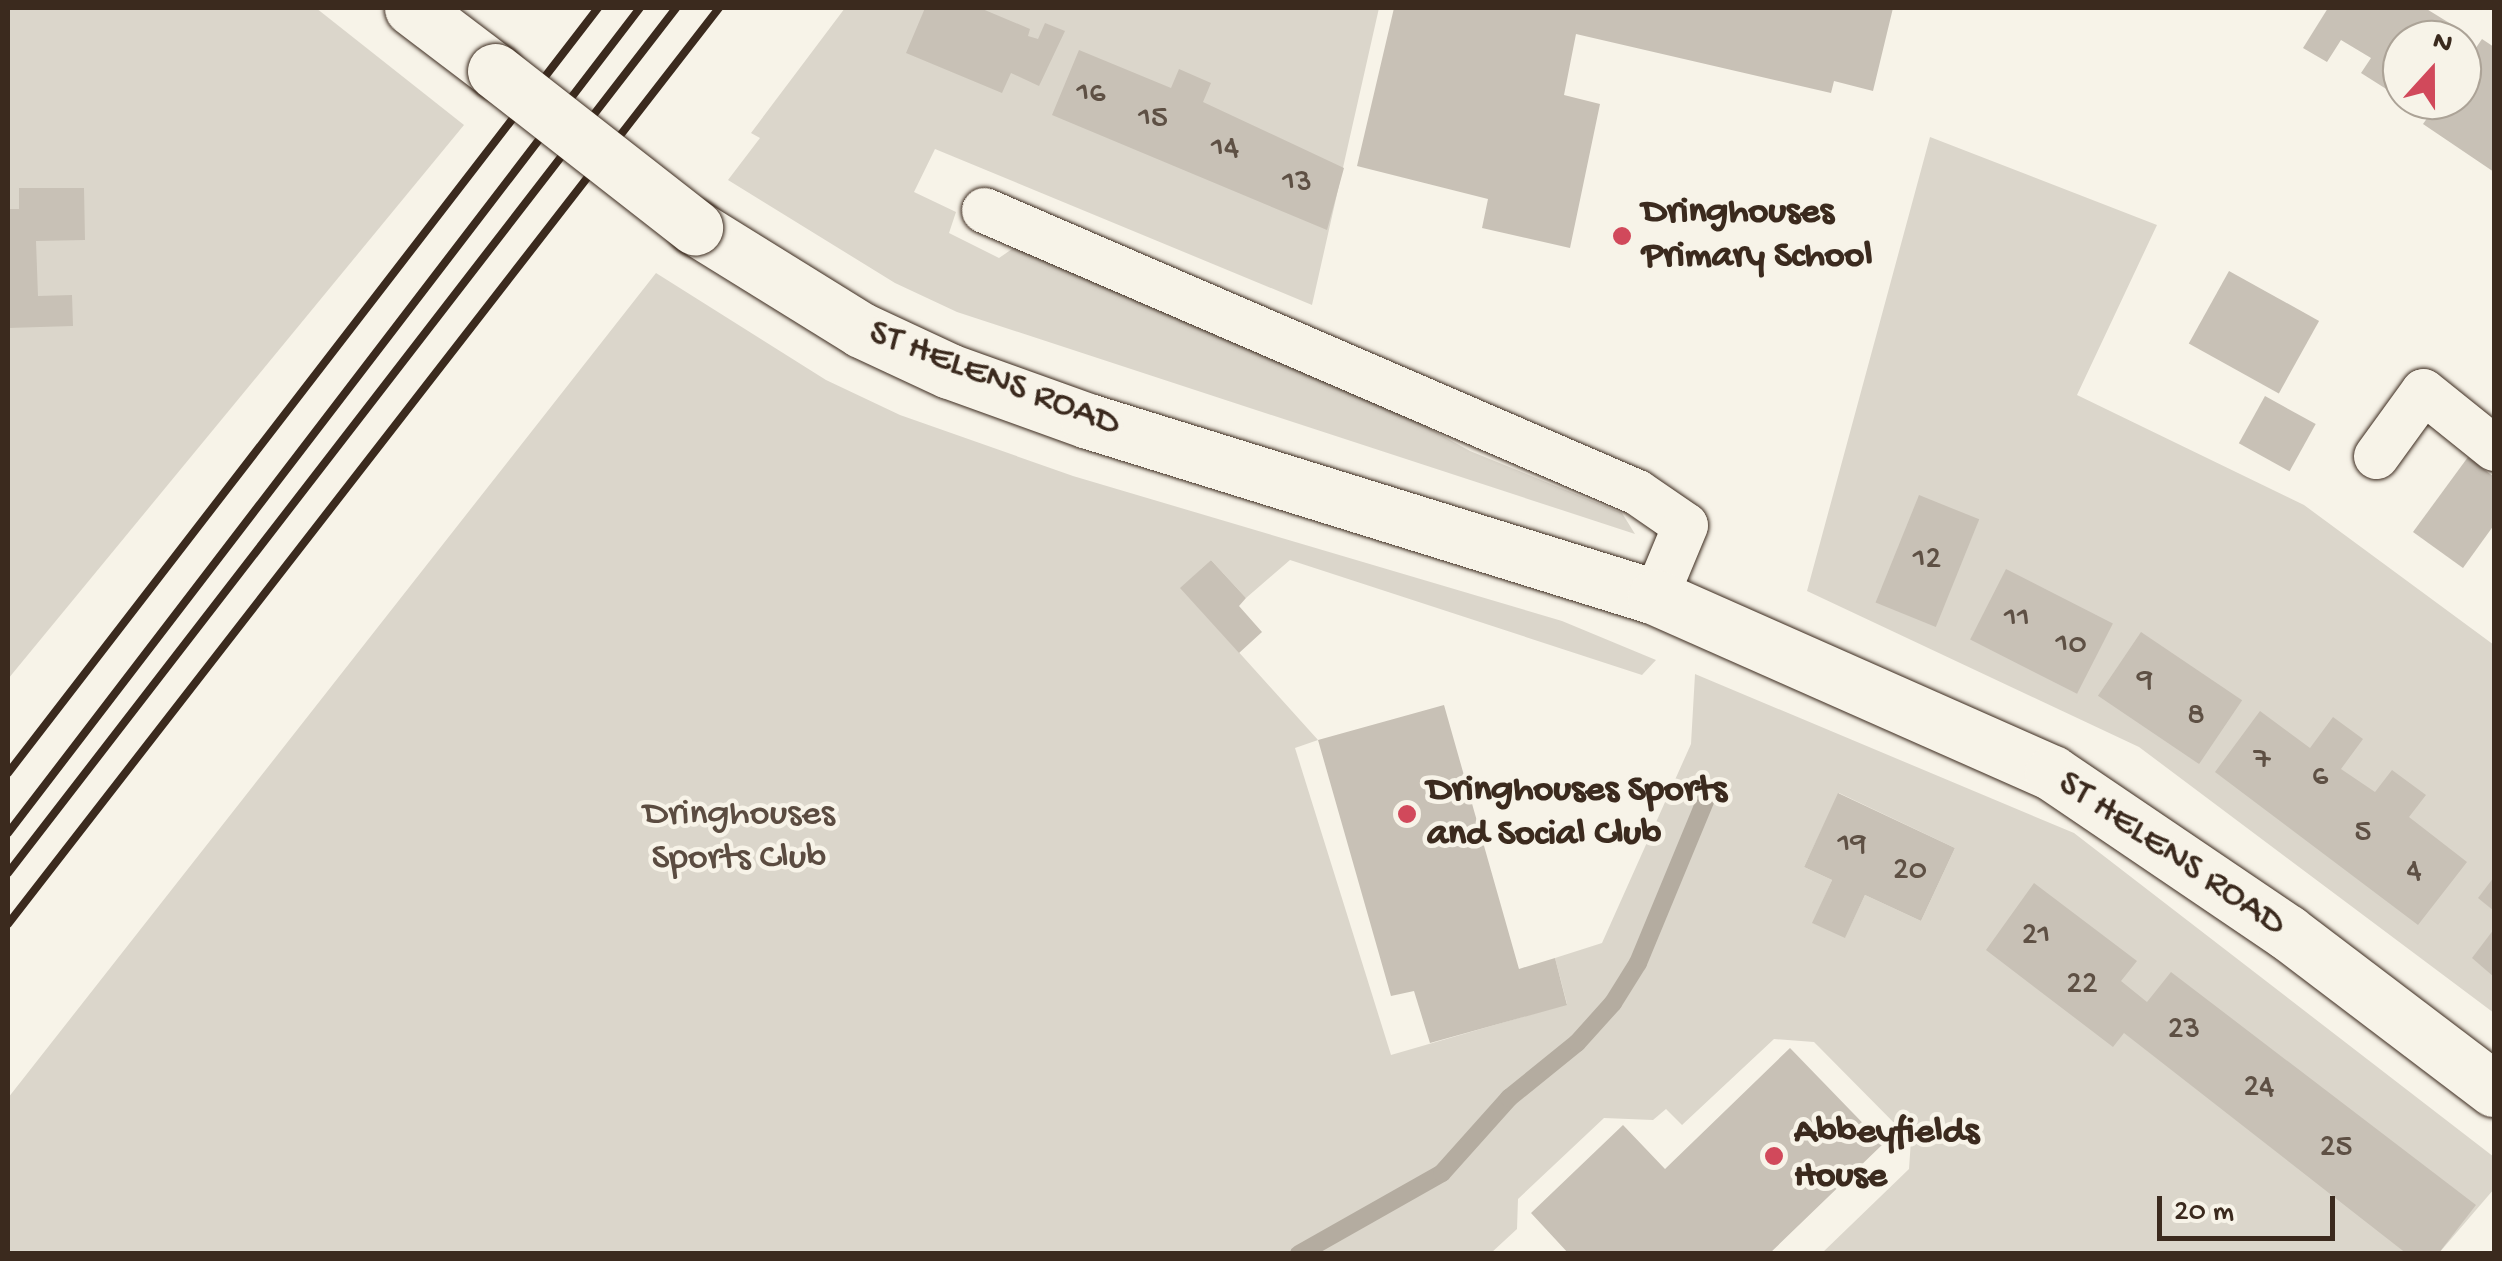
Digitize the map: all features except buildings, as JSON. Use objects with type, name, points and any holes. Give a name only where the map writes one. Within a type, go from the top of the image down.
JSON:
[{"type":"street","name":"ST HELENS ROAD","points":[[412,8],[695,227],[861,330],[949,371],[1088,421],[1655,597],[2090,792],[2494,1089]]},
{"type":"street","points":[[984,210],[1637,492],[1685,526],[1655,597]]},
{"type":"street","points":[[2376,456],[2423,391],[2494,448]]},
{"type":"green space","points":[[8,8],[316,8],[464,125],[8,679]]},
{"type":"green space","points":[[845,8],[1379,8],[1312,305],[935,149],[914,192],[956,212],[949,233],[999,258],[1021,243],[1385,404],[1470,451],[1622,513],[1635,534],[957,312],[895,283],[728,180],[760,138],[751,133]]},
{"type":"green space","points":[[1930,137],[2157,225],[2077,395],[2304,505],[2494,645],[2494,1013],[2139,747],[1807,591]]},
{"type":"green space","name":"Dringhouses Sports Club","points":[[656,273],[826,380],[900,415],[1073,476],[1562,621],[1656,660],[1642,675],[1290,560],[1246,598],[1211,560],[1181,588],[1318,740],[1295,748],[1391,1055],[1567,1004],[1555,958],[1602,943],[1691,744],[1695,674],[2074,833],[2494,1157],[2494,1189],[2439,1253],[1822,1253],[1909,1169],[1911,1140],[1814,1042],[1774,1039],[1682,1125],[1666,1109],[1653,1120],[1604,1118],[1518,1199],[1517,1229],[1491,1253],[8,1254],[8,1098]],"holes":[[[1839,793],[1955,848],[1921,921],[1865,895],[1845,937],[1813,923],[1832,880],[1804,867]]]},
{"type":"waterway","points":[[1299,1254],[1442,1173],[1509,1098],[1577,1043],[1613,1003],[1638,963],[1709,792]]},
{"type":"railway","points":[[8,773],[598,8]]},
{"type":"railway","points":[[8,833],[640,8]]},
{"type":"railway","points":[[8,873],[676,8]]},
{"type":"railway","points":[[8,924],[719,8]]},
{"type":"place","name":"Dringhouses Primary School","points":[[1622,236]]},
{"type":"place","name":"Dringhouses Sports and Social Club","points":[[1407,814]]},
{"type":"place","name":"Abbeyfields House","points":[[1774,1156]]}]
